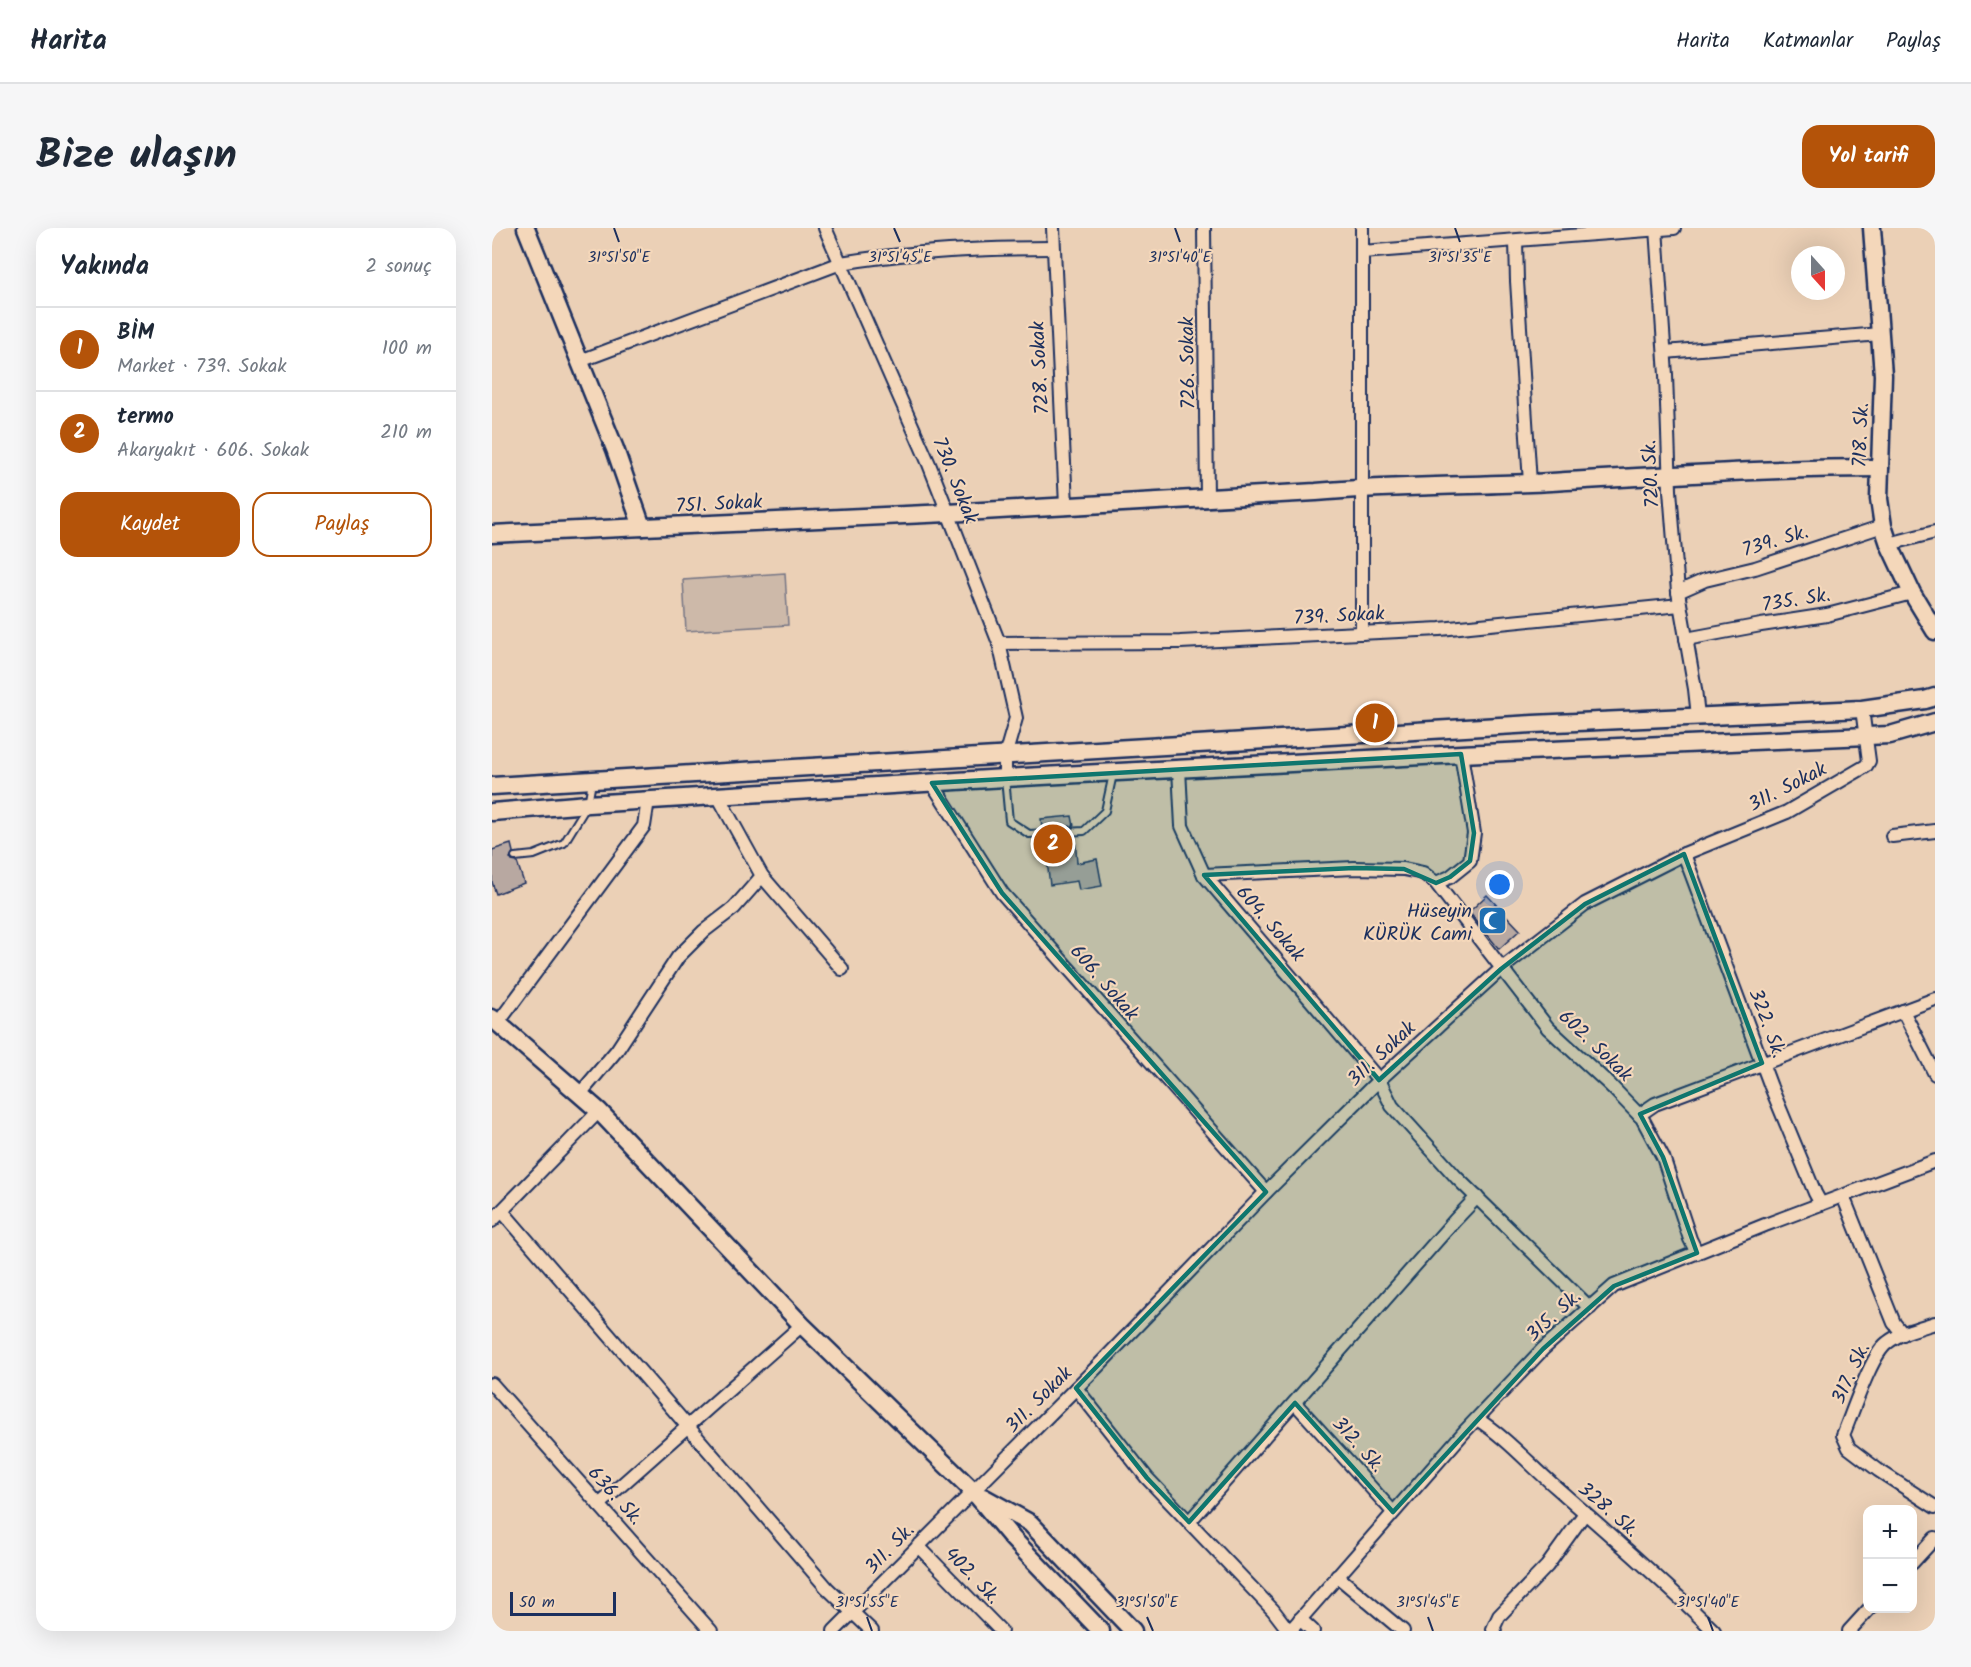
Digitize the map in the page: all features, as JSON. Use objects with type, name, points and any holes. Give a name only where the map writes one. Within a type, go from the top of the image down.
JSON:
[{"type":"street","points":[[526,228],[615,448],[642,527]]},
{"type":"street","name":"730. Sokak","points":[[825,228],[929,464],[999,643],[1016,718],[1005,756],[1005,778]]},
{"type":"street","name":"728. Sokak","points":[[1053,228],[1066,505]]},
{"type":"street","name":"726. Sokak","points":[[1204,228],[1207,498]]},
{"type":"street","points":[[1362,228],[1362,633]]},
{"type":"street","points":[[1362,252],[1674,228]]},
{"type":"street","name":"718. Sk.","points":[[1872,228],[1883,375],[1879,499],[1883,526],[1912,593],[1935,630]]},
{"type":"street","name":"720. Sk.","points":[[1657,229],[1677,592],[1698,716]]},
{"type":"street","points":[[1516,241],[1530,483]]},
{"type":"street","points":[[580,361],[841,263],[877,257],[987,248],[1053,248]]},
{"type":"street","points":[[1665,352],[1880,334]]},
{"type":"street","name":"751. Sokak","points":[[492,534],[948,513],[1362,488],[1530,483],[1669,474],[1820,468],[1880,468]]},
{"type":"street","name":"739. Sk.","points":[[1677,592],[1705,580],[1755,567],[1883,526]]},
{"type":"street","points":[[1889,544],[1935,532]]},
{"type":"street","name":"735. Sk.","points":[[1686,639],[1827,615],[1912,593]]},
{"type":"street","name":"739. Sokak","points":[[999,643],[1180,642],[1440,629],[1680,605]]},
{"type":"street","points":[[492,786],[1533,724],[1862,709],[1935,697]]},
{"type":"street","points":[[1862,709],[1865,735]]},
{"type":"street","points":[[492,812],[1005,778],[1461,754],[1890,735],[1935,722]]},
{"type":"street","name":"311. Sokak","points":[[973,1491],[1379,1080],[1502,969],[1585,904],[1684,854],[1787,812],[1866,766],[1869,761],[1865,735]]},
{"type":"street","points":[[1113,773],[1121,749]]},
{"type":"street","points":[[1204,875],[1354,868],[1404,869],[1423,873],[1436,883],[1450,877],[1470,861],[1474,833],[1461,754]]},
{"type":"street","name":"604. Sokak","points":[[1179,769],[1182,826],[1204,875],[1379,1080],[1392,1106],[1477,1197],[1590,1308]]},
{"type":"street","name":"606. Sokak","points":[[932,783],[1002,893],[1266,1192]]},
{"type":"street","points":[[718,796],[762,876],[842,969]]},
{"type":"street","points":[[648,800],[644,826],[495,1021],[599,1112],[802,1325],[973,1491],[1013,1539],[1101,1631]]},
{"type":"street","points":[[1892,836],[1935,831]]},
{"type":"street","name":"322. Sk.","points":[[1684,854],[1762,1064],[1821,1204]]},
{"type":"street","points":[[579,1095],[617,1050],[678,957],[734,908],[762,876]]},
{"type":"street","name":"602. Sokak","points":[[1436,883],[1548,1028],[1639,1115],[1663,1157],[1690,1239],[1697,1253]]},
{"type":"street","points":[[1639,1115],[1655,1104],[1935,999]]},
{"type":"street","points":[[1903,1011],[1935,1074]]},
{"type":"street","points":[[492,1221],[599,1112]]},
{"type":"street","name":"315. Sk.","points":[[1289,1631],[1477,1419],[1543,1349],[1614,1286],[1935,1161]]},
{"type":"street","points":[[1843,1196],[1894,1323],[1903,1334]]},
{"type":"street","points":[[1189,1522],[1477,1197]]},
{"type":"street","points":[[502,1211],[827,1588],[872,1631]]},
{"type":"street","name":"317. Sk.","points":[[1935,1323],[1903,1334],[1886,1344],[1873,1364],[1843,1435],[1849,1448],[1935,1507]]},
{"type":"street","points":[[599,1504],[802,1325]]},
{"type":"street","name":"636. Sk.","points":[[492,1384],[711,1631]]},
{"type":"street","points":[[1076,1388],[1147,1478],[1273,1610],[1289,1631]]},
{"type":"street","name":"312. Sk.","points":[[1295,1402],[1393,1512]]},
{"type":"street","name":"328. Sk.","points":[[1477,1419],[1497,1432],[1714,1631]]},
{"type":"street","points":[[973,1491],[1030,1523],[1133,1631]]},
{"type":"street","name":"311. Sk.","points":[[834,1631],[973,1491]]},
{"type":"street","points":[[1494,1630],[1499,1616],[1547,1566],[1585,1514]]},
{"type":"street","points":[[1916,1559],[1935,1538]]},
{"type":"street","name":"402. Sk.","points":[[918,1546],[1001,1631]]},
{"type":"street","points":[[1337,1576],[1404,1631]]},
{"type":"street","points":[[1849,1631],[1865,1613]]},
{"type":"street","points":[[1300,1618],[1314,1631]]},
{"type":"lane","points":[[1005,778],[1009,821],[1029,834],[1084,831],[1105,811],[1113,773]]},
{"type":"lane","points":[[515,857],[534,855],[564,843],[588,804],[592,780]]},
{"type":"highlighted area","points":[[1461,754],[1474,833],[1470,861],[1450,877],[1436,883],[1404,869],[1354,868],[1204,875],[1379,1080],[1501,969],[1585,904],[1684,854],[1762,1063],[1640,1114],[1663,1157],[1697,1253],[1614,1286],[1543,1349],[1393,1512],[1295,1403],[1189,1522],[1147,1478],[1076,1388],[1266,1192],[1002,893],[932,783]]},
{"type":"shaded area","points":[[785,573],[788,625],[686,631],[683,580]]},
{"type":"building","points":[[1072,816],[1074,826],[1042,828],[1041,819]]},
{"type":"building","points":[[1075,837],[1077,863],[1097,859],[1102,886],[1079,890],[1077,881],[1050,885],[1044,838]]},
{"type":"building","points":[[511,844],[513,852],[510,858],[517,862],[524,883],[496,894],[492,882],[492,850]]},
{"type":"building","name":"Hüseyin KÜRÜK Cami","points":[[1487,895],[1520,930],[1499,949],[1469,912]]},
{"type":"place","name":"BİM","points":[[1375,723]]},
{"type":"place","name":"termo","points":[[1053,844]]},
{"type":"place","name":"Hüseyin KÜRÜK Cami","points":[[1493,921]]}]
